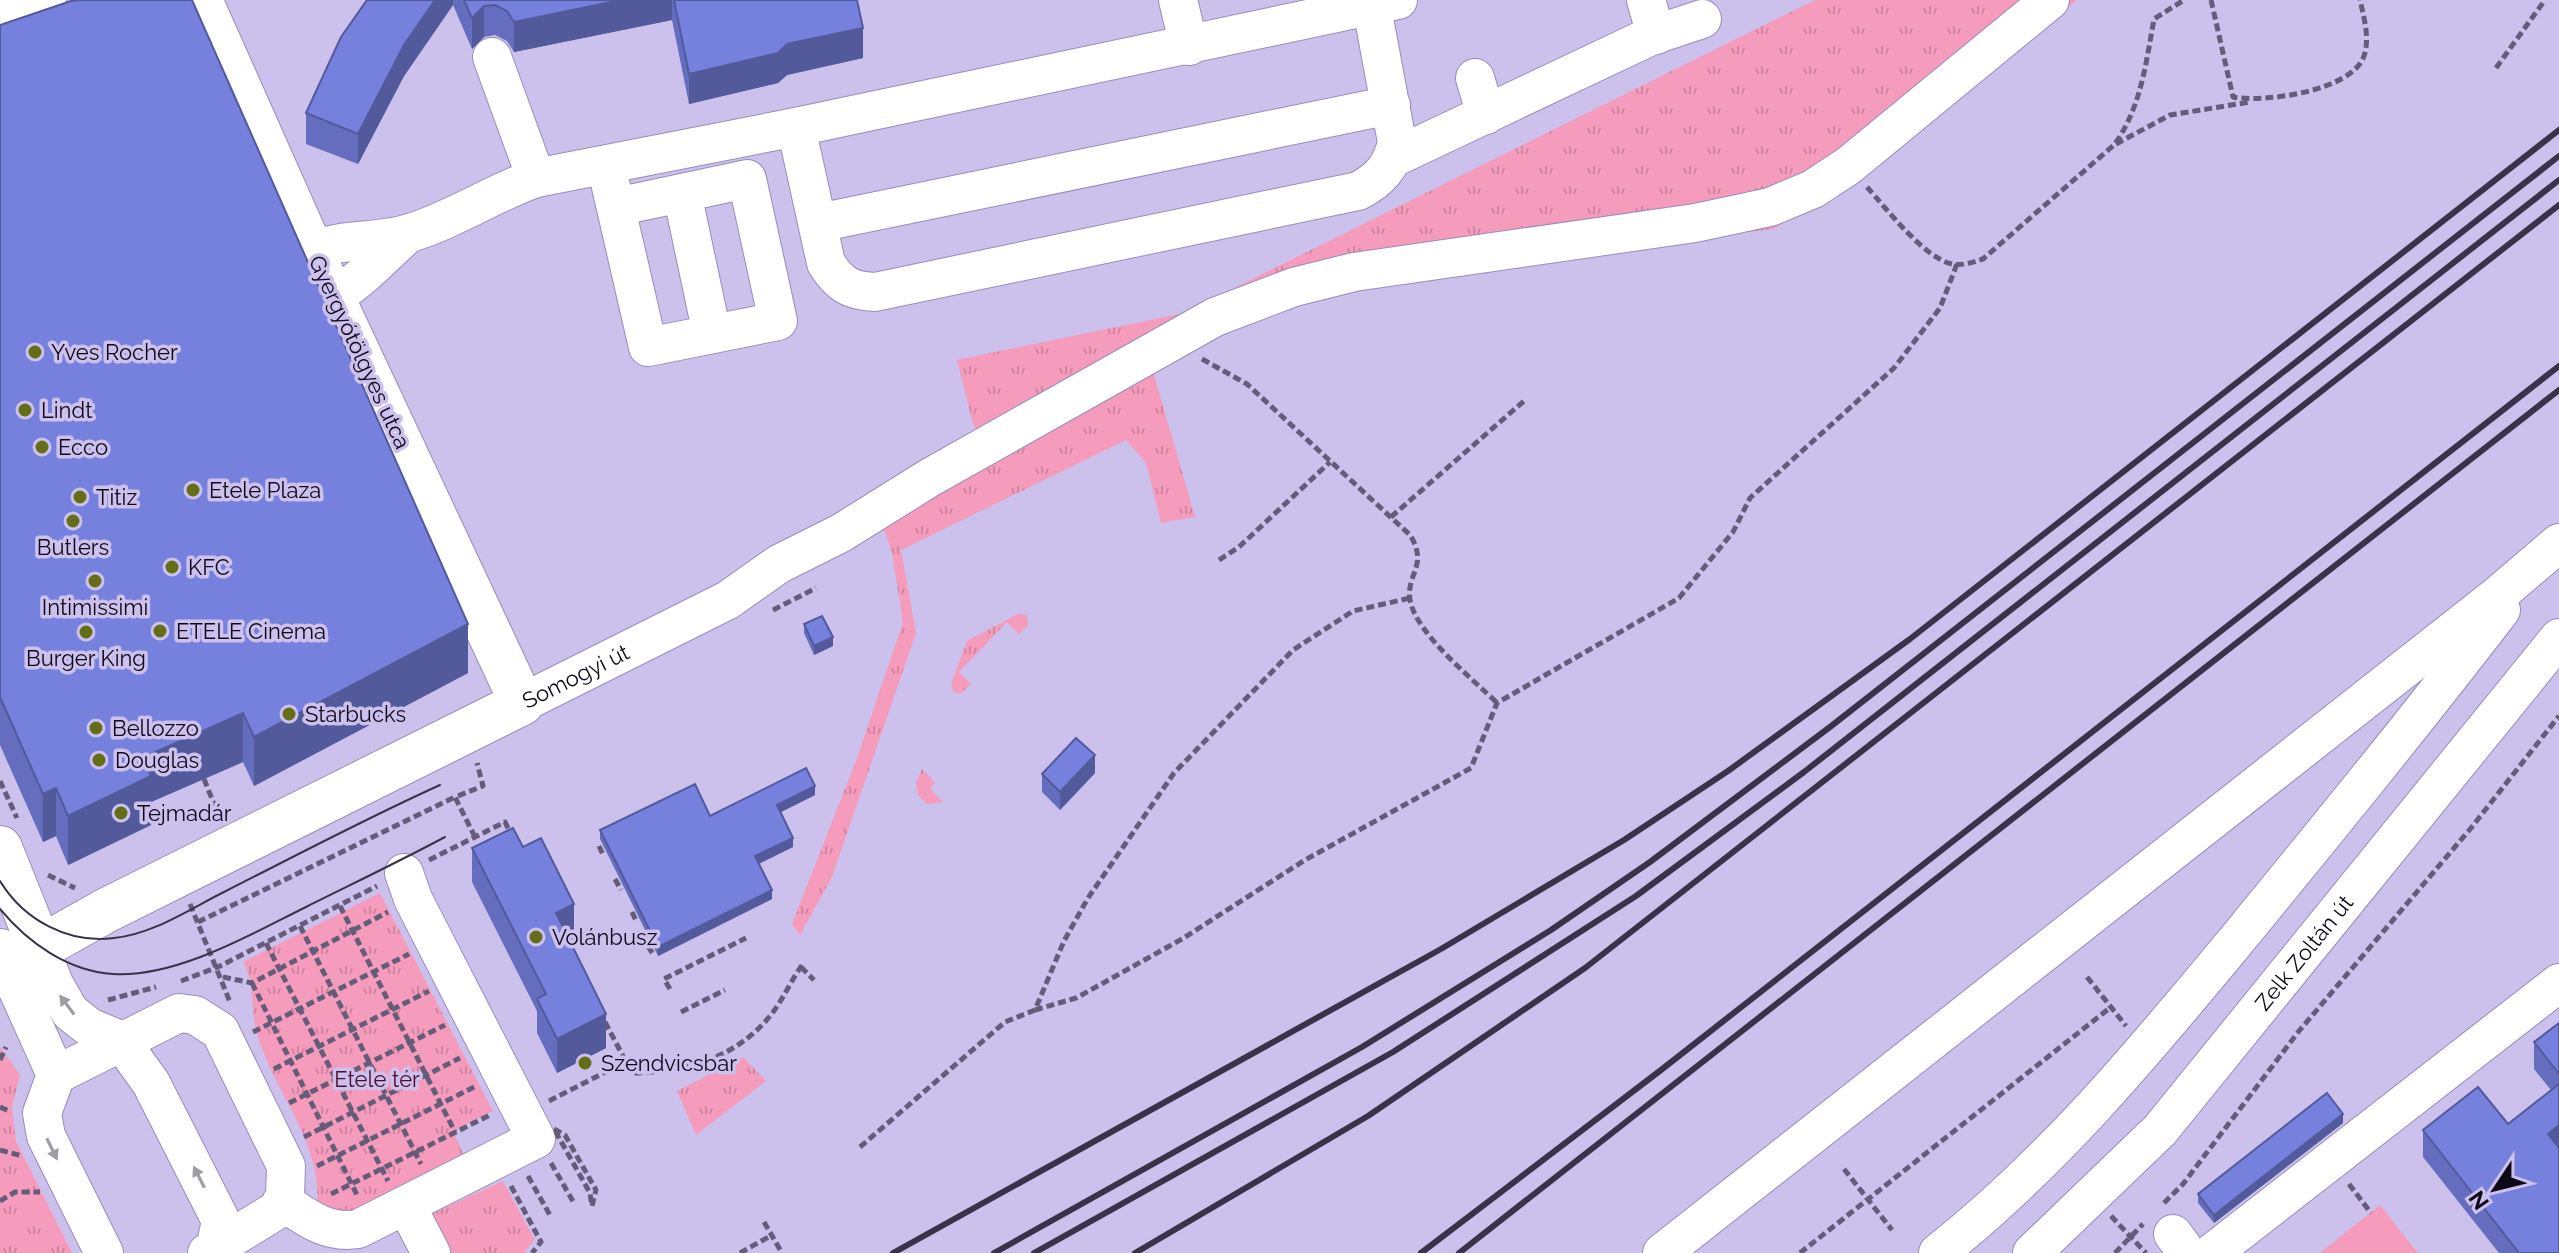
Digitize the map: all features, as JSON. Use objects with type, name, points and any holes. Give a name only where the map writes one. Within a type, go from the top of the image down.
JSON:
[{"type":"main road","name":"Gyergyótölgyes utca","points":[[200,0],[332,297],[522,703]]},
{"type":"main road","points":[[0,21],[55,13]]},
{"type":"main road","name":"Somogyi út","points":[[12,959],[522,703]]},
{"type":"main road","points":[[8,866],[51,908],[76,914],[107,910]]},
{"type":"main road","points":[[8,866],[12,959]]},
{"type":"street","points":[[1178,0],[1189,46]]},
{"type":"street","name":"Somogyi út","points":[[522,703],[728,600],[779,564],[841,533],[929,478],[1215,317],[1294,287],[1354,272],[1725,217],[1785,201],[1813,189],[1848,166],[2050,0]]},
{"type":"street","points":[[332,297],[359,283],[371,265],[409,233],[498,191],[536,178],[1385,4],[1391,105],[1397,142],[1393,158],[1372,184],[1358,191],[875,292],[855,291],[837,281],[826,263],[796,127]]},
{"type":"street","points":[[0,52],[55,13]]},
{"type":"street","points":[[1393,158],[1486,115],[1651,17],[1702,19]]},
{"type":"street","points":[[492,57],[536,178]]},
{"type":"street","points":[[1475,78],[1486,115]]},
{"type":"street","points":[[818,223],[1391,105]]},
{"type":"street","points":[[606,165],[648,347],[778,321],[747,179],[616,207]]},
{"type":"street","points":[[682,193],[712,334]]},
{"type":"street","points":[[311,250],[340,240],[409,233]]},
{"type":"street","points":[[1662,1253],[2549,552]]},
{"type":"street","points":[[1938,1253],[2008,1195],[2053,1152],[2156,1037],[2342,812],[2549,552]]},
{"type":"street","name":"Zelk Zoltán út","points":[[2032,1253],[2160,1130],[2559,638]]},
{"type":"street","points":[[280,1206],[340,1232],[403,1206],[507,1107],[471,1012],[408,886]]},
{"type":"street","points":[[12,959],[54,984],[70,1012],[89,1027],[120,1040],[151,1083],[221,1221],[211,1251]]},
{"type":"street","points":[[12,959],[56,1075],[42,1113],[46,1136],[104,1253]]},
{"type":"street","points":[[2212,1253],[2559,983]]},
{"type":"street","points":[[56,1075],[120,1040],[179,1013],[195,1015],[220,1031],[286,1166],[280,1206],[211,1251]]},
{"type":"street","points":[[403,1206],[431,1253]]},
{"type":"path","points":[[1848,166],[1914,238],[1950,264],[1983,259],[2003,245],[2114,145],[2127,128],[2139,94],[2154,19],[2184,0]]},
{"type":"path","points":[[2211,0],[2233,97],[2255,102]]},
{"type":"path","points":[[2114,145],[2170,115],[2255,102],[2326,86],[2351,76],[2364,57],[2366,31],[2360,0]]},
{"type":"path","points":[[2496,68],[2545,0]]},
{"type":"path","points":[[860,1147],[1005,1022],[1076,998],[1182,939],[1305,860],[1471,768],[1497,703],[1679,598],[1733,532],[1750,498],[1894,368],[1940,308],[1957,264]]},
{"type":"path","points":[[1152,355],[1194,355],[1247,384],[1391,517],[1418,548],[1420,557],[1410,598],[1429,635],[1497,703]]},
{"type":"path","points":[[1391,517],[1524,401]]},
{"type":"path","points":[[1219,560],[1239,547],[1330,462]]},
{"type":"path","points":[[1035,1010],[1064,941],[1088,898],[1174,773],[1293,650],[1353,611],[1410,598]]},
{"type":"path","points":[[2164,1232],[2183,1184],[2299,1031],[2471,828],[2559,716]]},
{"type":"path","points":[[198,922],[483,786],[475,757]]},
{"type":"path","points":[[204,779],[220,819]]},
{"type":"path","points":[[455,797],[475,837]]},
{"type":"path","points":[[218,967],[223,977],[252,983],[353,929],[475,837],[505,822],[517,847]]},
{"type":"path","points":[[599,846],[604,857]]},
{"type":"path","points":[[615,879],[621,890]]},
{"type":"path","points":[[70,1012],[218,967],[340,906],[408,886]]},
{"type":"path","points":[[340,906],[455,1132]]},
{"type":"path","points":[[632,912],[637,923]]},
{"type":"path","points":[[300,926],[415,1153],[403,1206]]},
{"type":"path","points":[[670,989],[664,979],[746,938]]},
{"type":"path","points":[[243,1037],[435,941]]},
{"type":"path","points":[[266,943],[381,1169],[403,1206]]},
{"type":"path","points":[[648,946],[654,956]]},
{"type":"path","points":[[598,1008],[632,1073],[669,1072],[716,1057],[758,1030],[802,966],[814,980]]},
{"type":"path","points":[[2087,977],[2126,1026]]},
{"type":"path","points":[[262,1075],[455,978]]},
{"type":"path","points":[[252,983],[351,1184],[403,1206]]},
{"type":"path","points":[[681,1012],[725,990]]},
{"type":"path","points":[[1800,1253],[2111,1007]]},
{"type":"path","points":[[280,1108],[471,1012]]},
{"type":"path","points":[[0,1060],[6,1047]]},
{"type":"path","points":[[328,1195],[507,1107],[625,1062]]},
{"type":"path","points":[[296,1141],[425,1075],[507,1107],[551,1217]]},
{"type":"path","points":[[306,1171],[441,1105],[507,1107]]},
{"type":"path","points":[[507,1107],[541,1242],[532,1253]]},
{"type":"path","points":[[562,1137],[596,1190],[592,1206],[590,1193],[562,1137]]},
{"type":"path","points":[[551,1162],[574,1203]]},
{"type":"path","points":[[1844,1169],[1892,1230]]},
{"type":"path","points":[[0,1201],[27,1190],[53,1194]]},
{"type":"path","points":[[2104,1209],[2131,1236]]},
{"type":"path","points":[[764,1222],[782,1253]]},
{"type":"path","points":[[2115,1253],[2131,1236],[2164,1232]]},
{"type":"path","points":[[2131,1236],[2164,1232]]},
{"type":"path","points":[[740,1253],[772,1235]]},
{"type":"green space","points":[[1815,0],[2077,0],[1861,180],[1773,229],[1574,254],[1363,287],[1305,301],[1222,333],[1153,371],[1195,517],[1161,523],[1146,463],[1126,440],[901,550],[916,633],[832,877],[800,935],[792,924],[857,758],[903,622],[892,553],[881,521],[995,459],[973,424],[957,360],[1184,313]]},
{"type":"green space","points":[[1018,614],[1027,615],[1028,625],[1019,634],[1007,622],[959,672],[971,684],[961,693],[954,693],[951,684],[967,641]]},
{"type":"green space","points":[[922,769],[935,782],[930,789],[943,802],[927,804],[918,795],[916,783]]},
{"type":"green space","name":"Etele tér","points":[[380,893],[493,1111],[453,1131],[465,1158],[350,1216],[317,1208],[313,1161],[257,1034],[250,980],[243,962]]},
{"type":"green space","points":[[0,1047],[20,1075],[12,1107],[16,1141],[72,1253],[0,1253]]},
{"type":"green space","points":[[743,1057],[766,1081],[696,1135],[677,1091]]},
{"type":"green space","points":[[503,1181],[535,1240],[524,1253],[443,1253],[424,1217]]},
{"type":"green space","points":[[2380,1205],[2418,1253],[2320,1253]]},
{"type":"building","name":"Etele Plaza","points":[[78,0],[192,0],[468,624],[254,737],[243,713],[142,758],[151,776],[68,816],[56,788],[43,794],[0,697],[0,25]]},
{"type":"building","points":[[367,0],[435,0],[404,45],[358,134],[306,113],[341,37]]},
{"type":"building","points":[[464,0],[621,0],[514,22],[507,11],[495,5],[484,6],[472,18]]},
{"type":"building","points":[[674,0],[857,0],[863,28],[787,44],[778,53],[689,74]]},
{"type":"building","points":[[822,616],[833,637],[814,646],[804,624]]},
{"type":"building","points":[[1076,738],[1095,755],[1060,792],[1042,774]]},
{"type":"building","points":[[806,768],[815,786],[777,805],[793,838],[755,856],[772,890],[658,947],[600,830],[695,784],[710,816]]},
{"type":"building","points":[[513,828],[523,847],[541,838],[574,904],[556,913],[606,1014],[557,1039],[537,999],[546,994],[472,848]]},
{"type":"building","points":[[2559,1023],[2559,1074],[2534,1042]]},
{"type":"building","points":[[2559,1084],[2559,1125],[2548,1134],[2559,1148],[2559,1253],[2519,1253],[2423,1130],[2478,1087],[2508,1124]]},
{"type":"building","points":[[2327,1093],[2343,1114],[2214,1215],[2198,1194]]},
{"type":"tram line","points":[[0,881],[34,918],[64,933],[97,939],[129,936],[172,919],[440,785]]},
{"type":"tram line","points":[[0,909],[36,944],[80,967],[113,974],[163,969],[214,952],[445,837]]},
{"type":"railway","points":[[893,1253],[1441,949],[1624,840],[1728,771],[1910,639],[2559,130]]},
{"type":"railway","points":[[994,1253],[1362,1047],[1551,930],[1650,862],[1830,727],[2559,156]]},
{"type":"railway","points":[[1034,1253],[1393,1052],[1636,896],[1804,772],[2559,180]]},
{"type":"railway","points":[[1135,1253],[1368,1116],[1585,968],[2559,205]]},
{"type":"railway","points":[[1421,1253],[1661,1070],[2559,366]]},
{"type":"railway","points":[[1459,1253],[2559,390]]},
{"type":"place","name":"Yves Rocher","points":[[35,352]]},
{"type":"place","name":"Lindt","points":[[25,410]]},
{"type":"place","name":"Ecco","points":[[42,447]]},
{"type":"place","name":"Etele Plaza","points":[[193,490]]},
{"type":"place","name":"Titiz","points":[[80,497]]},
{"type":"place","name":"Butlers","points":[[73,521]]},
{"type":"place","name":"KFC","points":[[172,567]]},
{"type":"place","name":"Intimissimi","points":[[95,581]]},
{"type":"place","name":"ETELE Cinema","points":[[160,631]]},
{"type":"place","name":"Burger King","points":[[86,632]]},
{"type":"place","name":"Starbucks","points":[[289,714]]},
{"type":"place","name":"Bellozzo","points":[[96,728]]},
{"type":"place","name":"Douglas","points":[[99,760]]},
{"type":"place","name":"Tejmadár","points":[[121,813]]},
{"type":"place","name":"Volánbusz","points":[[536,937]]},
{"type":"place","name":"Szendvicsbar","points":[[585,1063]]}]
